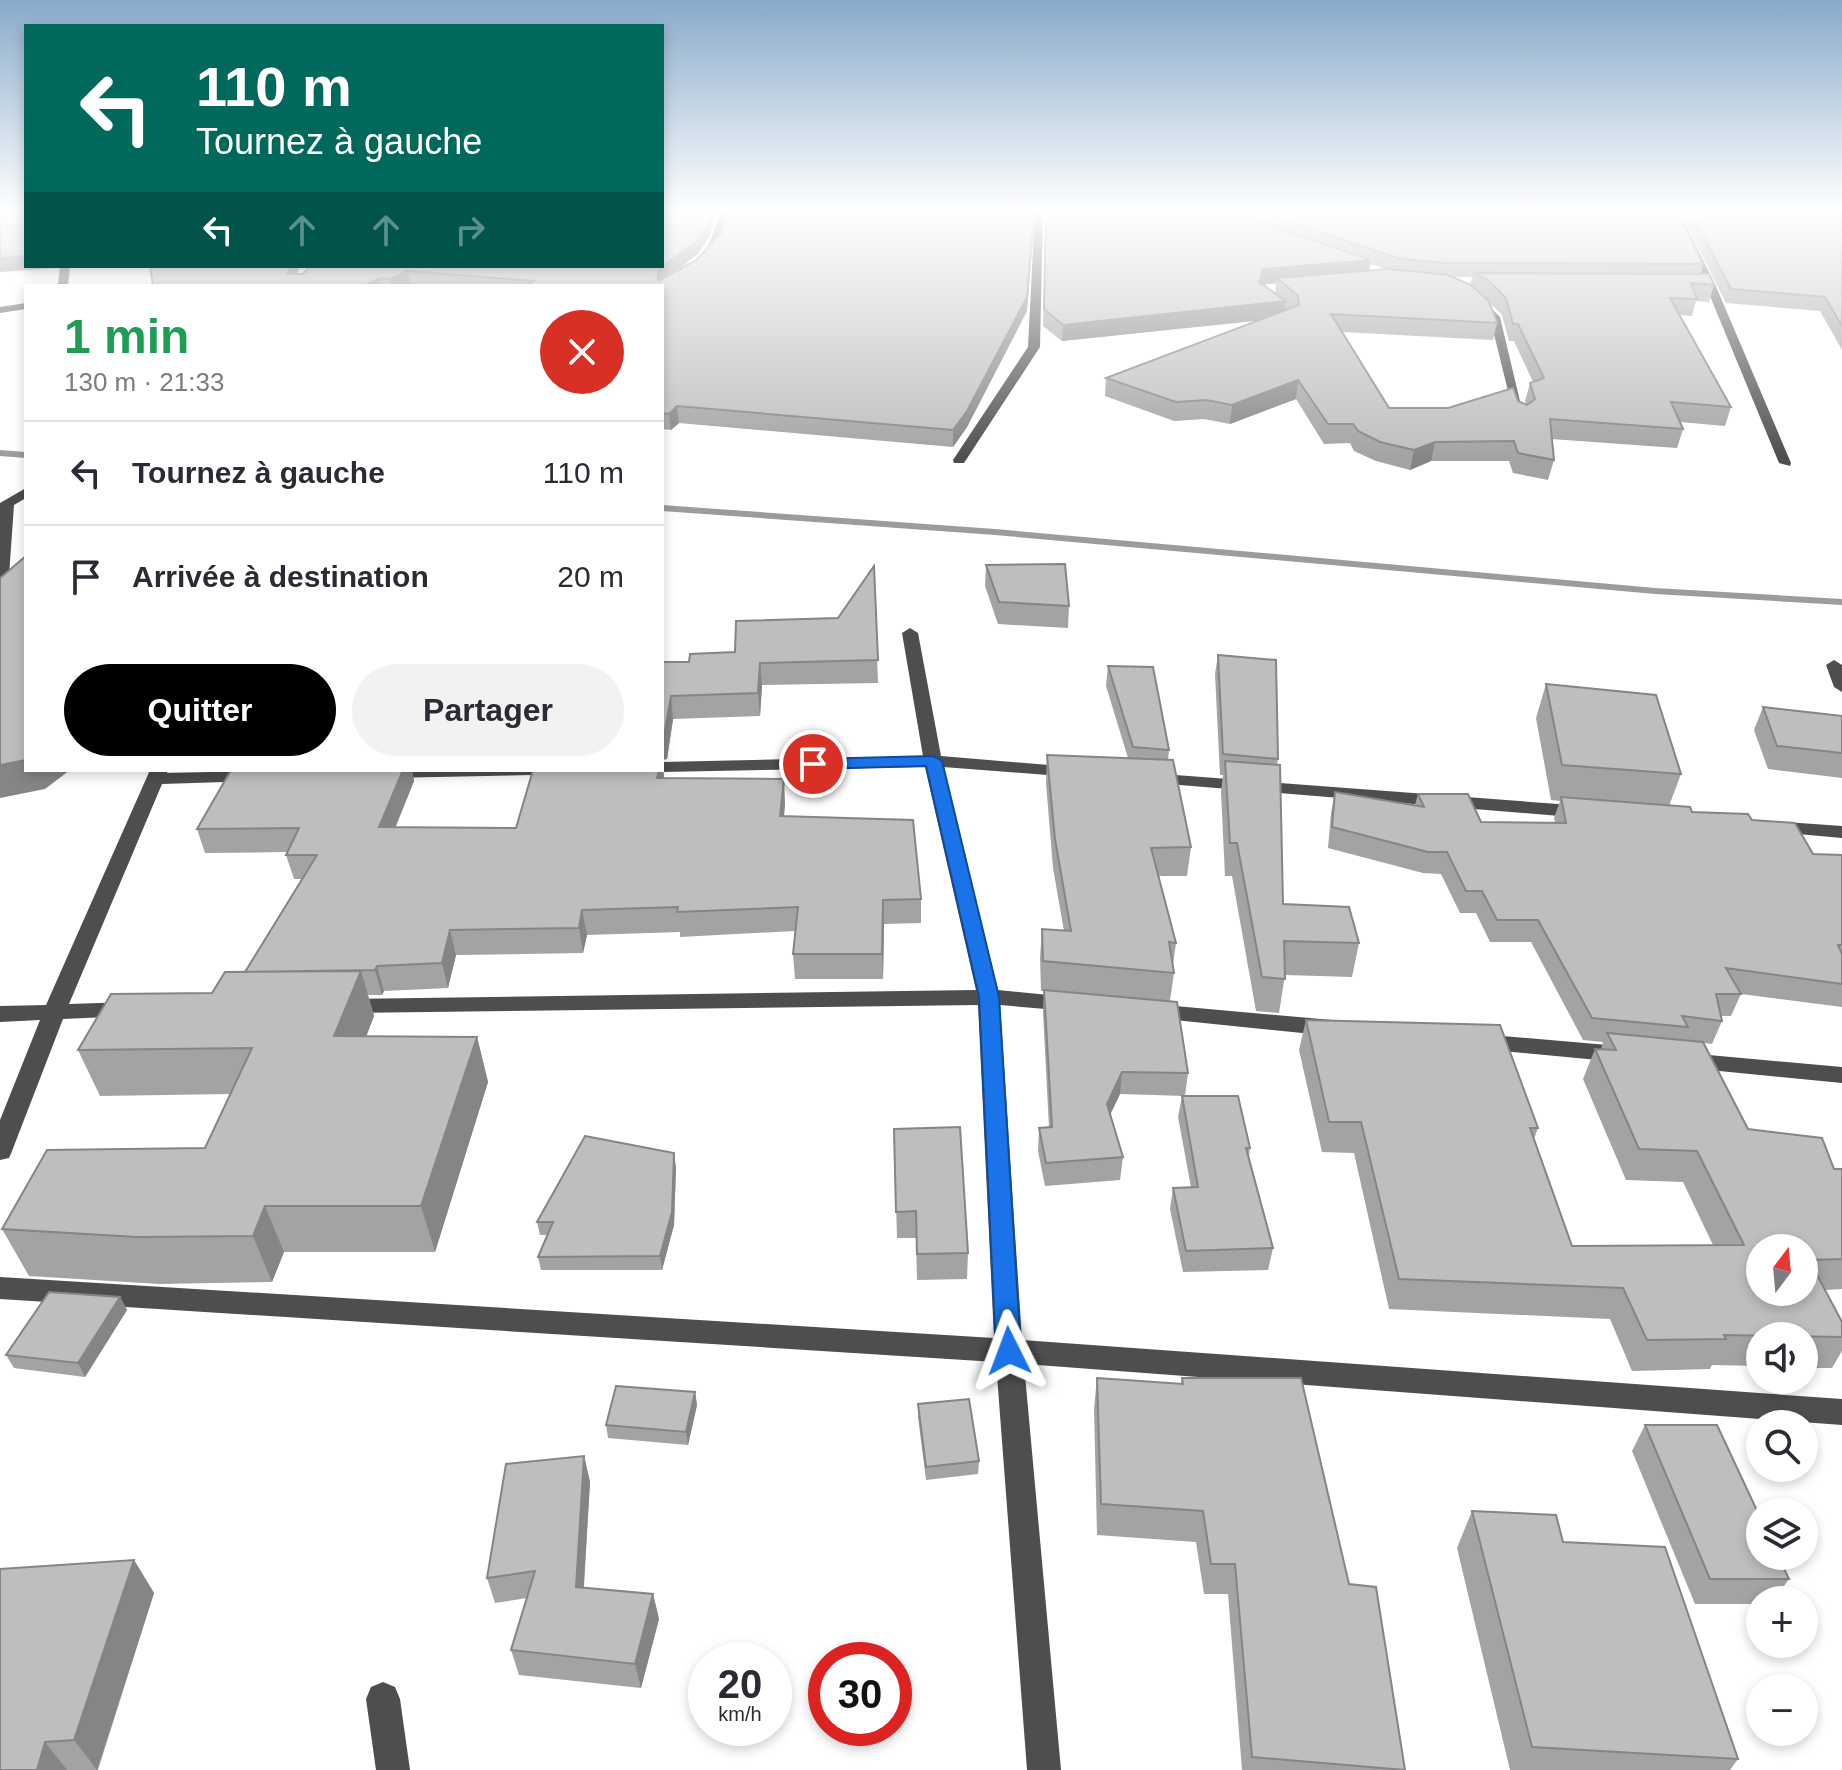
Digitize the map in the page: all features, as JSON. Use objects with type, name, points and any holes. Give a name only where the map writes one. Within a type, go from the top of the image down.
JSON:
[{"type":"street","points":[[959,460],[1034,347],[1036,294]]},
{"type":"street","points":[[1714,294],[1785,463]]},
{"type":"street","points":[[1466,295],[1495,317],[1508,377],[1521,417]]},
{"type":"street","points":[[0,310],[24,306]]},
{"type":"street","points":[[2,576],[7,503],[24,493]]},
{"type":"street","points":[[910,633],[933,761],[989,997],[1009,1351],[1044,1770]]},
{"type":"street","points":[[1834,665],[1842,687]]},
{"type":"street","points":[[664,767],[933,761],[1093,773]]},
{"type":"street","points":[[375,774],[454,772]]},
{"type":"street","points":[[0,1151],[55,1010],[157,774],[280,776]]},
{"type":"street","points":[[1125,776],[1603,813]]},
{"type":"street","points":[[1746,825],[1842,832]]},
{"type":"street","points":[[324,1006],[989,997],[1084,1006]]},
{"type":"street","points":[[0,1014],[150,1009]]},
{"type":"street","points":[[1131,1010],[1352,1030]]},
{"type":"street","points":[[1463,1040],[1637,1056]]},
{"type":"street","points":[[1668,1059],[1842,1075]]},
{"type":"street","points":[[0,1288],[1009,1351],[1842,1412]]},
{"type":"street","points":[[383,1699],[393,1770]]},
{"type":"building","points":[[664,294],[1027,294],[967,411],[953,430],[677,406],[669,414],[664,413]]},
{"type":"building","points":[[1044,294],[1275,294],[1286,301],[1063,325],[1044,309]]},
{"type":"building","points":[[1295,294],[1481,294],[1489,301],[1497,323],[1331,314],[1389,408],[1448,408],[1513,388],[1518,401],[1527,405],[1535,399],[1530,383],[1544,378],[1518,324],[1513,324],[1506,298],[1502,294],[1695,294],[1697,299],[1670,298],[1731,407],[1671,402],[1683,429],[1550,419],[1554,460],[1518,453],[1514,441],[1435,442],[1414,450],[1380,442],[1358,431],[1353,424],[1328,424],[1298,380],[1232,405],[1206,400],[1176,402],[1106,378],[1299,305]]},
{"type":"building","points":[[1785,294],[1842,294],[1842,326],[1825,297]]},
{"type":"building","points":[[24,558],[24,760],[0,765],[0,578]]},
{"type":"building","points":[[1065,564],[1069,606],[999,602],[986,565]]},
{"type":"building","points":[[874,566],[878,660],[760,663],[758,693],[671,696],[664,736],[664,662],[689,662],[690,654],[735,652],[736,621],[838,618]]},
{"type":"building","points":[[1218,655],[1276,660],[1278,759],[1223,754]]},
{"type":"building","points":[[1108,666],[1153,667],[1169,750],[1133,747]]},
{"type":"building","points":[[1546,684],[1656,695],[1681,774],[1562,765]]},
{"type":"building","points":[[1763,707],[1842,716],[1842,753],[1777,746]]},
{"type":"building","points":[[1047,755],[1173,760],[1191,847],[1151,848],[1176,943],[1169,942],[1174,973],[1043,961],[1042,929],[1071,931],[1055,839]]},
{"type":"building","points":[[1225,761],[1280,765],[1283,904],[1349,907],[1359,943],[1284,941],[1285,979],[1262,977],[1237,843],[1230,843]]},
{"type":"building","points":[[230,772],[402,772],[379,827],[516,828],[532,772],[658,772],[657,778],[784,779],[780,816],[913,820],[921,899],[883,900],[882,954],[793,954],[798,907],[677,912],[678,907],[582,910],[579,928],[450,930],[442,963],[377,966],[375,970],[245,972],[317,855],[286,855],[299,828],[197,829]]},
{"type":"building","points":[[1335,792],[1424,807],[1418,794],[1468,794],[1481,822],[1566,823],[1561,797],[1690,807],[1692,812],[1748,814],[1752,820],[1795,823],[1813,854],[1842,855],[1842,945],[1838,945],[1842,954],[1842,984],[1726,968],[1741,994],[1716,994],[1722,1021],[1682,1016],[1688,1027],[1592,1018],[1538,920],[1497,920],[1482,891],[1466,891],[1447,852],[1428,852],[1332,827]]},
{"type":"building","points":[[361,971],[334,1036],[477,1037],[421,1206],[265,1206],[253,1236],[137,1237],[2,1229],[47,1150],[205,1148],[252,1048],[78,1050],[111,994],[212,993],[225,972]]},
{"type":"building","points":[[1044,990],[1177,1002],[1188,1073],[1122,1072],[1107,1104],[1123,1157],[1046,1163],[1039,1128],[1052,1127]]},
{"type":"building","points":[[1306,1020],[1500,1025],[1538,1128],[1530,1128],[1572,1246],[1744,1245],[1697,1151],[1639,1149],[1595,1049],[1616,1050],[1607,1033],[1703,1042],[1748,1129],[1822,1138],[1834,1169],[1842,1169],[1842,1259],[1818,1260],[1818,1234],[1746,1234],[1746,1306],[1818,1306],[1818,1277],[1842,1322],[1842,1337],[1818,1337],[1818,1322],[1746,1322],[1746,1335],[1724,1335],[1726,1339],[1647,1340],[1623,1288],[1399,1279],[1361,1122],[1329,1122]]},
{"type":"building","points":[[1182,1096],[1238,1096],[1250,1148],[1246,1148],[1273,1248],[1186,1251],[1173,1188],[1198,1187]]},
{"type":"building","points":[[960,1127],[968,1253],[917,1254],[916,1211],[896,1212],[894,1129]]},
{"type":"building","points":[[585,1136],[674,1153],[672,1212],[660,1256],[538,1257],[553,1222],[537,1222]]},
{"type":"building","points":[[49,1292],[120,1297],[78,1363],[6,1355]]},
{"type":"building","points":[[1097,1378],[1183,1384],[1182,1378],[1301,1378],[1349,1584],[1376,1587],[1405,1770],[1252,1757],[1235,1564],[1211,1564],[1203,1511],[1101,1504]]},
{"type":"building","points":[[616,1386],[695,1392],[686,1432],[606,1425]]},
{"type":"building","points":[[969,1399],[979,1461],[926,1467],[918,1404]]},
{"type":"building","points":[[1645,1425],[1717,1425],[1751,1498],[1746,1498],[1746,1570],[1785,1570],[1789,1579],[1710,1579]]},
{"type":"building","points":[[584,1456],[576,1587],[653,1594],[635,1664],[511,1650],[535,1571],[487,1578],[506,1464]]},
{"type":"building","points":[[1472,1511],[1556,1515],[1563,1542],[1665,1547],[1738,1759],[1532,1747]]},
{"type":"building","points":[[134,1560],[74,1740],[45,1742],[37,1770],[0,1770],[0,1569]]},
{"type":"waterway","points":[[0,453],[24,455]]},
{"type":"waterway","points":[[664,508],[995,532],[1655,591],[1842,602]]},
{"type":"route","points":[[813,764],[933,761],[989,997],[1009,1351]]}]
